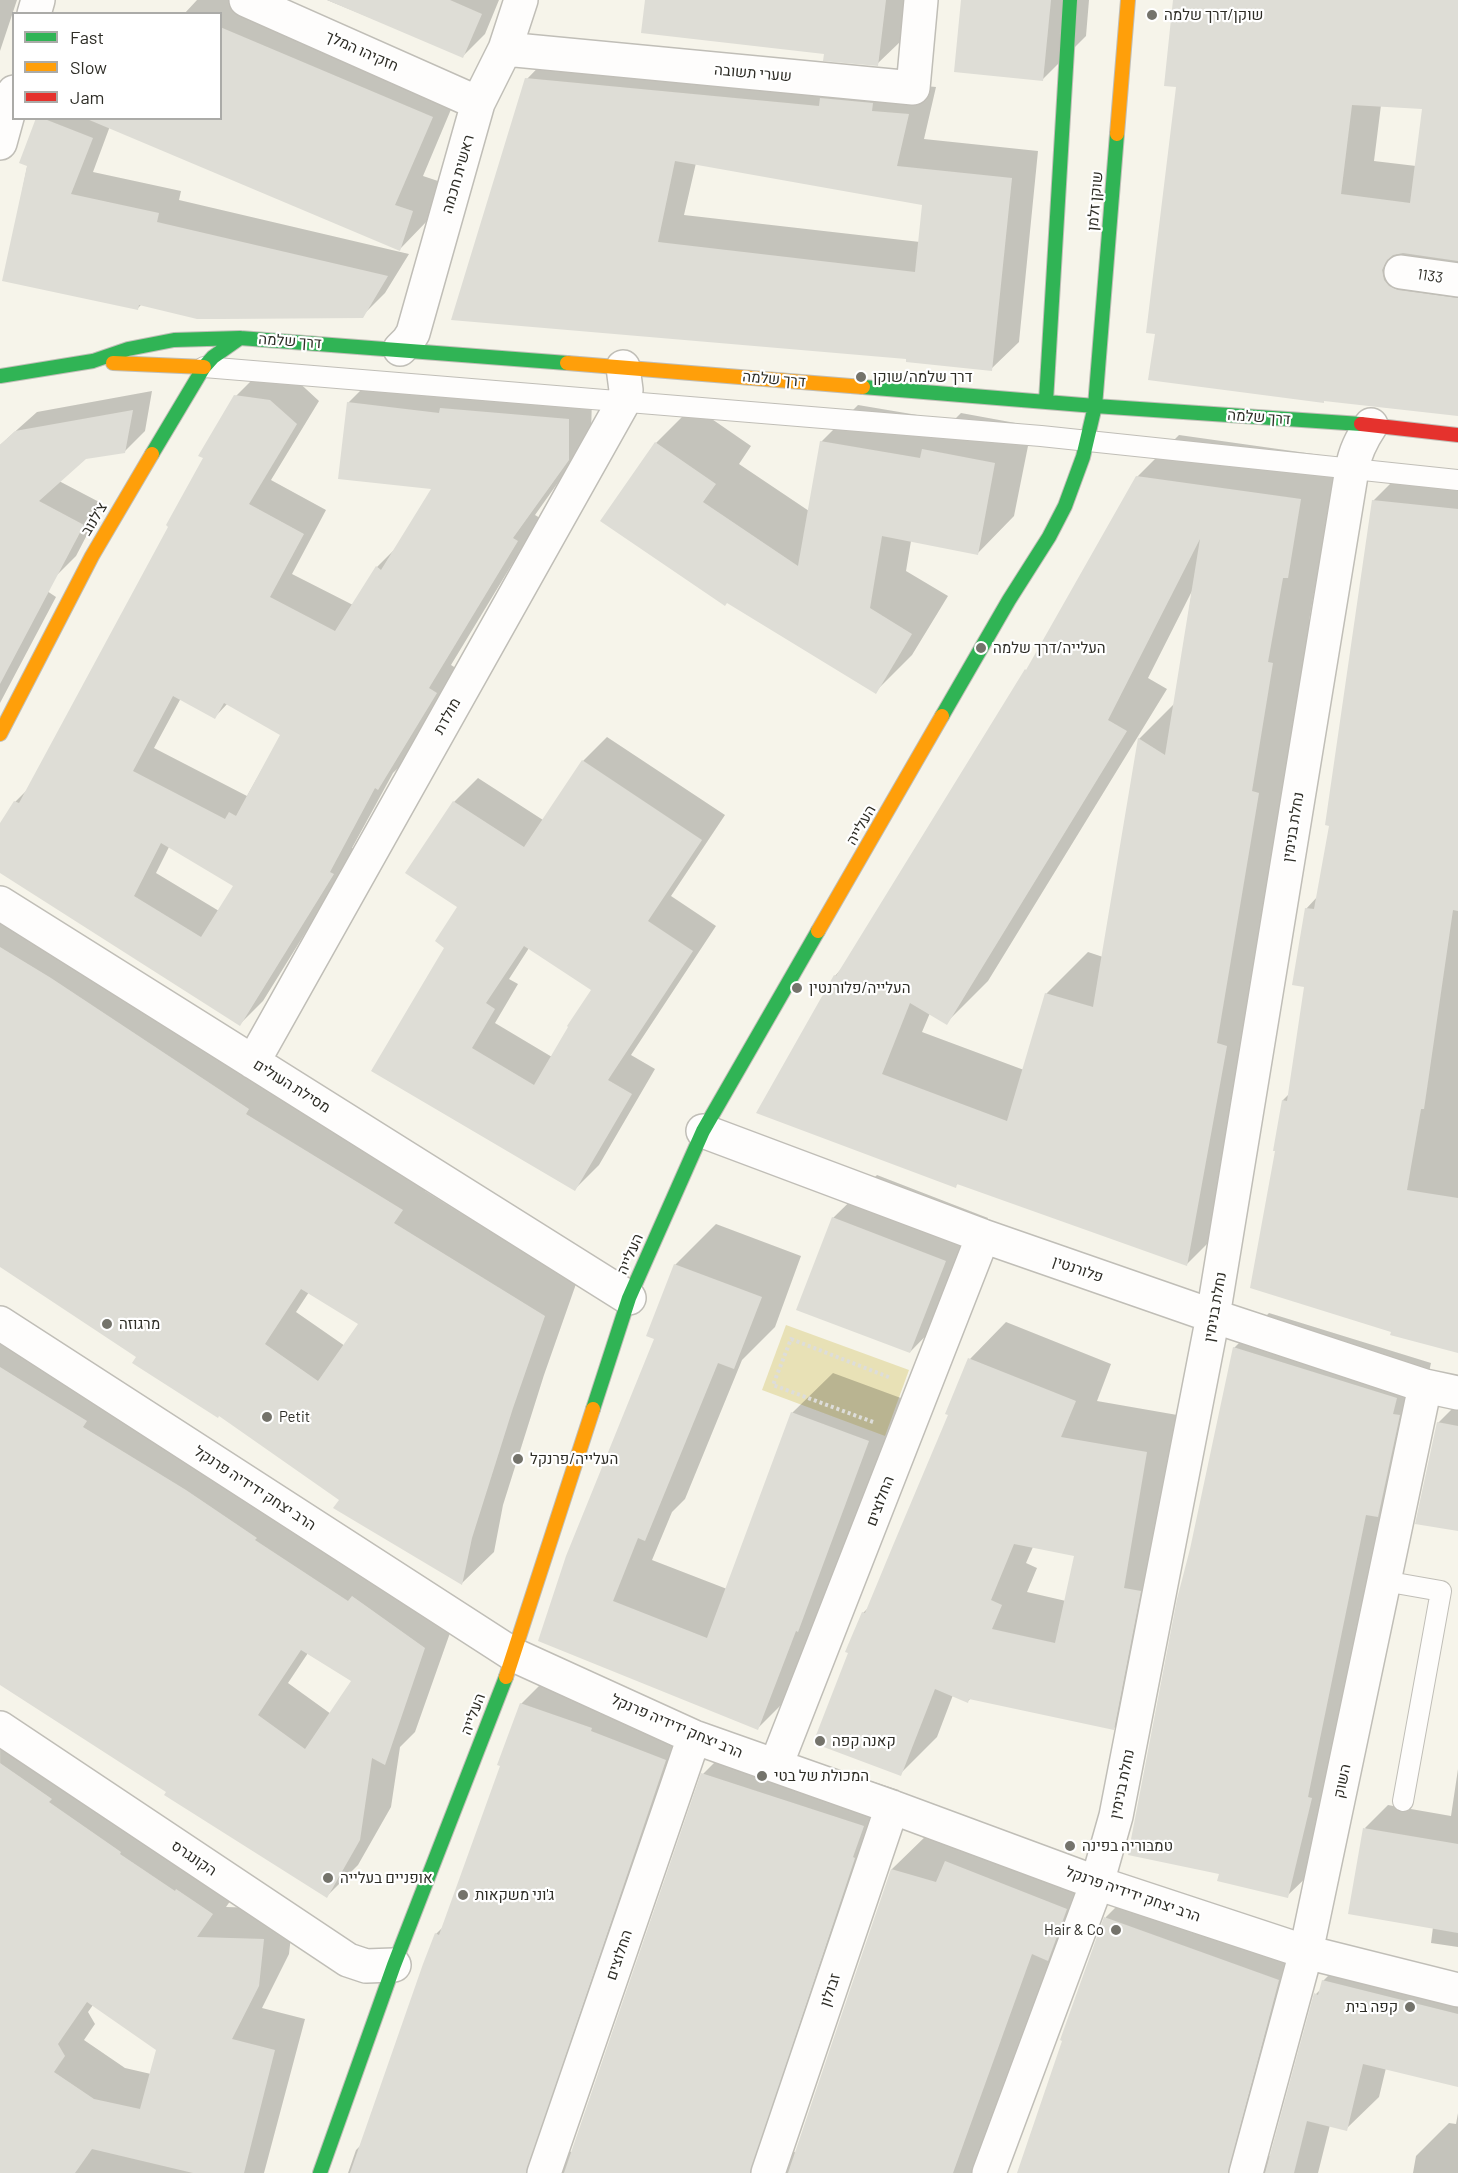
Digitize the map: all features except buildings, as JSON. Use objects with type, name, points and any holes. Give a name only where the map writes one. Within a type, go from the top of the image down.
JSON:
[{"type":"street","name":"חזקיהו המלך","points":[[246,0],[478,103]]},
{"type":"street","name":"ראשית חכמה","points":[[400,349],[413,333],[478,103],[505,49],[521,0]]},
{"type":"street","name":"שערי תשובה","points":[[505,49],[913,88],[921,0]]},
{"type":"street","points":[[1046,402],[1070,0]]},
{"type":"street","name":"שוקן זלמן","points":[[1095,406],[1128,0]]},
{"type":"street","points":[[0,143],[12,99]]},
{"type":"street","name":"1133","points":[[1401,272],[1458,280]]},
{"type":"street","name":"דרך שלמה","points":[[0,376],[93,361],[128,349],[174,340],[240,338],[1095,406],[1371,425],[1458,435]]},
{"type":"street","name":"צ'לנוב","points":[[0,734],[92,556],[204,367],[213,357],[240,338]]},
{"type":"street","name":"דרך שלמה","points":[[93,361],[132,365],[204,367]]},
{"type":"street","points":[[622,367],[625,377],[624,401]]},
{"type":"street","name":"מולדת","points":[[253,1062],[624,401]]},
{"type":"street","name":"העלייה","points":[[320,2173],[394,1965],[514,1655],[629,1298],[704,1131],[1009,600],[1050,537],[1070,492],[1088,441],[1095,406]]},
{"type":"street","name":"נחלת בנימין","points":[[989,2173],[1097,1883],[1116,1816],[1214,1316],[1352,469],[1360,441],[1371,425]]},
{"type":"street","name":"מסילת העולים","points":[[0,903],[629,1298]]},
{"type":"street","name":"פלורנטין","points":[[704,1131],[983,1236],[1425,1386],[1458,1393]]},
{"type":"street","name":"החלוצים","points":[[776,1766],[983,1236]]},
{"type":"street","name":"הרב יצחק ידידיה פרנקל","points":[[0,1323],[514,1655],[694,1737],[1097,1883],[1306,1952],[1458,1990]]},
{"type":"street","name":"השוק","points":[[1246,2173],[1306,1952],[1425,1386]]},
{"type":"street","name":"הקונגרס","points":[[0,1728],[348,1960],[366,1966],[394,1965]]},
{"type":"street","name":"החלוצים","points":[[544,2173],[694,1737]]},
{"type":"street","name":"זבולון","points":[[768,2173],[892,1807]]},
{"type":"lane","name":"דרך שלמה","points":[[204,367],[1088,441],[1458,480]]},
{"type":"lane","points":[[1384,1581],[1441,1591],[1403,1801]]},
{"type":"path","points":[[877,1424],[773,1385],[790,1339],[895,1379]]},
{"type":"shaded area","points":[[786,1325],[909,1370],[885,1436],[762,1390]]},
{"type":"traffic: fast","points":[[1046,401],[1070,0]]},
{"type":"traffic: fast","points":[[942,716],[1009,600],[1049,537],[1065,506],[1083,457],[1095,406],[1117,134]]},
{"type":"traffic: fast","points":[[0,376],[93,361],[128,349],[174,340],[240,338],[567,363]]},
{"type":"traffic: fast","points":[[152,454],[204,367],[213,357],[240,338]]},
{"type":"traffic: fast","points":[[863,387],[1361,424]]},
{"type":"traffic: fast","points":[[593,1409],[629,1298],[703,1131],[818,931]]},
{"type":"traffic: fast","points":[[320,2173],[394,1965],[506,1677]]},
{"type":"traffic: slow","points":[[1117,134],[1128,0]]},
{"type":"traffic: slow","points":[[113,363],[204,367]]},
{"type":"traffic: slow","points":[[567,363],[863,387]]},
{"type":"traffic: slow","points":[[0,734],[92,556],[152,454]]},
{"type":"traffic: slow","points":[[818,931],[942,716]]},
{"type":"traffic: slow","points":[[506,1677],[593,1409]]},
{"type":"traffic: jam","points":[[1361,424],[1458,435]]},
{"type":"place","name":"שוקן/דרך שלמה","points":[[1152,15]]},
{"type":"place","name":"דרך שלמה/שוקן","points":[[861,377]]},
{"type":"place","name":"העלייה/דרך שלמה","points":[[981,648]]},
{"type":"place","name":"העלייה/פלורנטין","points":[[797,988]]},
{"type":"place","name":"מרגוזה","points":[[107,1324]]},
{"type":"place","name":"Petit","points":[[267,1417]]},
{"type":"place","name":"העלייה/פרנקל","points":[[518,1459]]},
{"type":"place","name":"קאנה קפה","points":[[820,1741]]},
{"type":"place","name":"המכולת של בטי","points":[[762,1776]]},
{"type":"place","name":"טמבוריה בפינה","points":[[1070,1846]]},
{"type":"place","name":"אופניים בעלייה","points":[[328,1878]]},
{"type":"place","name":"ג'וני משקאות","points":[[463,1895]]},
{"type":"place","name":"Hair & Co","points":[[1116,1930]]},
{"type":"place","name":"קפה בית","points":[[1410,2007]]}]
